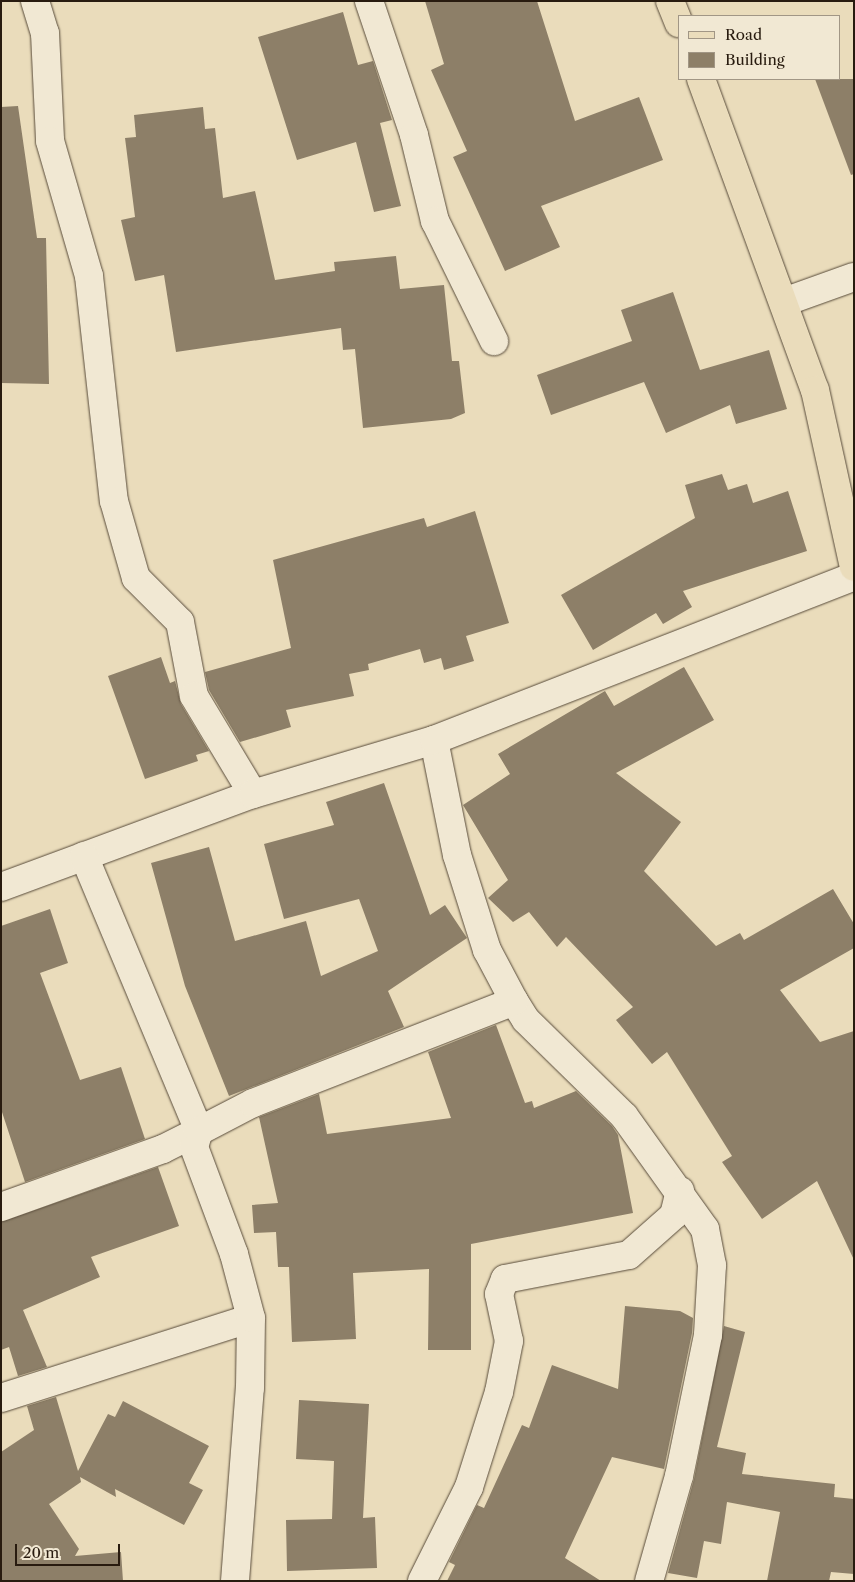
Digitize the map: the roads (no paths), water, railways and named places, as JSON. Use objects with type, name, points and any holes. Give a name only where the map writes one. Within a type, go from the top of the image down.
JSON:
[{"type":"main road","points":[[670,1],[678,21]]},
{"type":"main road","points":[[701,80],[784,302],[814,390],[854,567]]},
{"type":"street","points":[[35,1],[45,33],[50,141],[89,276],[114,501],[136,578],[180,622],[194,696],[253,794]]},
{"type":"street","points":[[369,1],[414,135],[435,221],[494,340]]},
{"type":"street","points":[[784,302],[854,277]]},
{"type":"street","points":[[1,887],[253,794],[434,740],[854,576]]},
{"type":"street","points":[[434,740],[460,865],[486,950],[526,1020],[624,1116],[680,1191],[707,1238],[712,1265],[708,1335],[679,1476],[649,1581]]},
{"type":"street","points":[[84,856],[199,1131],[194,1147],[234,1254],[250,1318],[250,1388],[235,1581]]},
{"type":"street","points":[[1,1207],[163,1149],[252,1103],[514,1001]]},
{"type":"street","points":[[422,1581],[469,1487],[499,1392],[509,1341],[499,1294],[505,1279],[630,1255],[674,1214],[680,1191]]},
{"type":"street","points":[[1,1398],[250,1318]]}]
